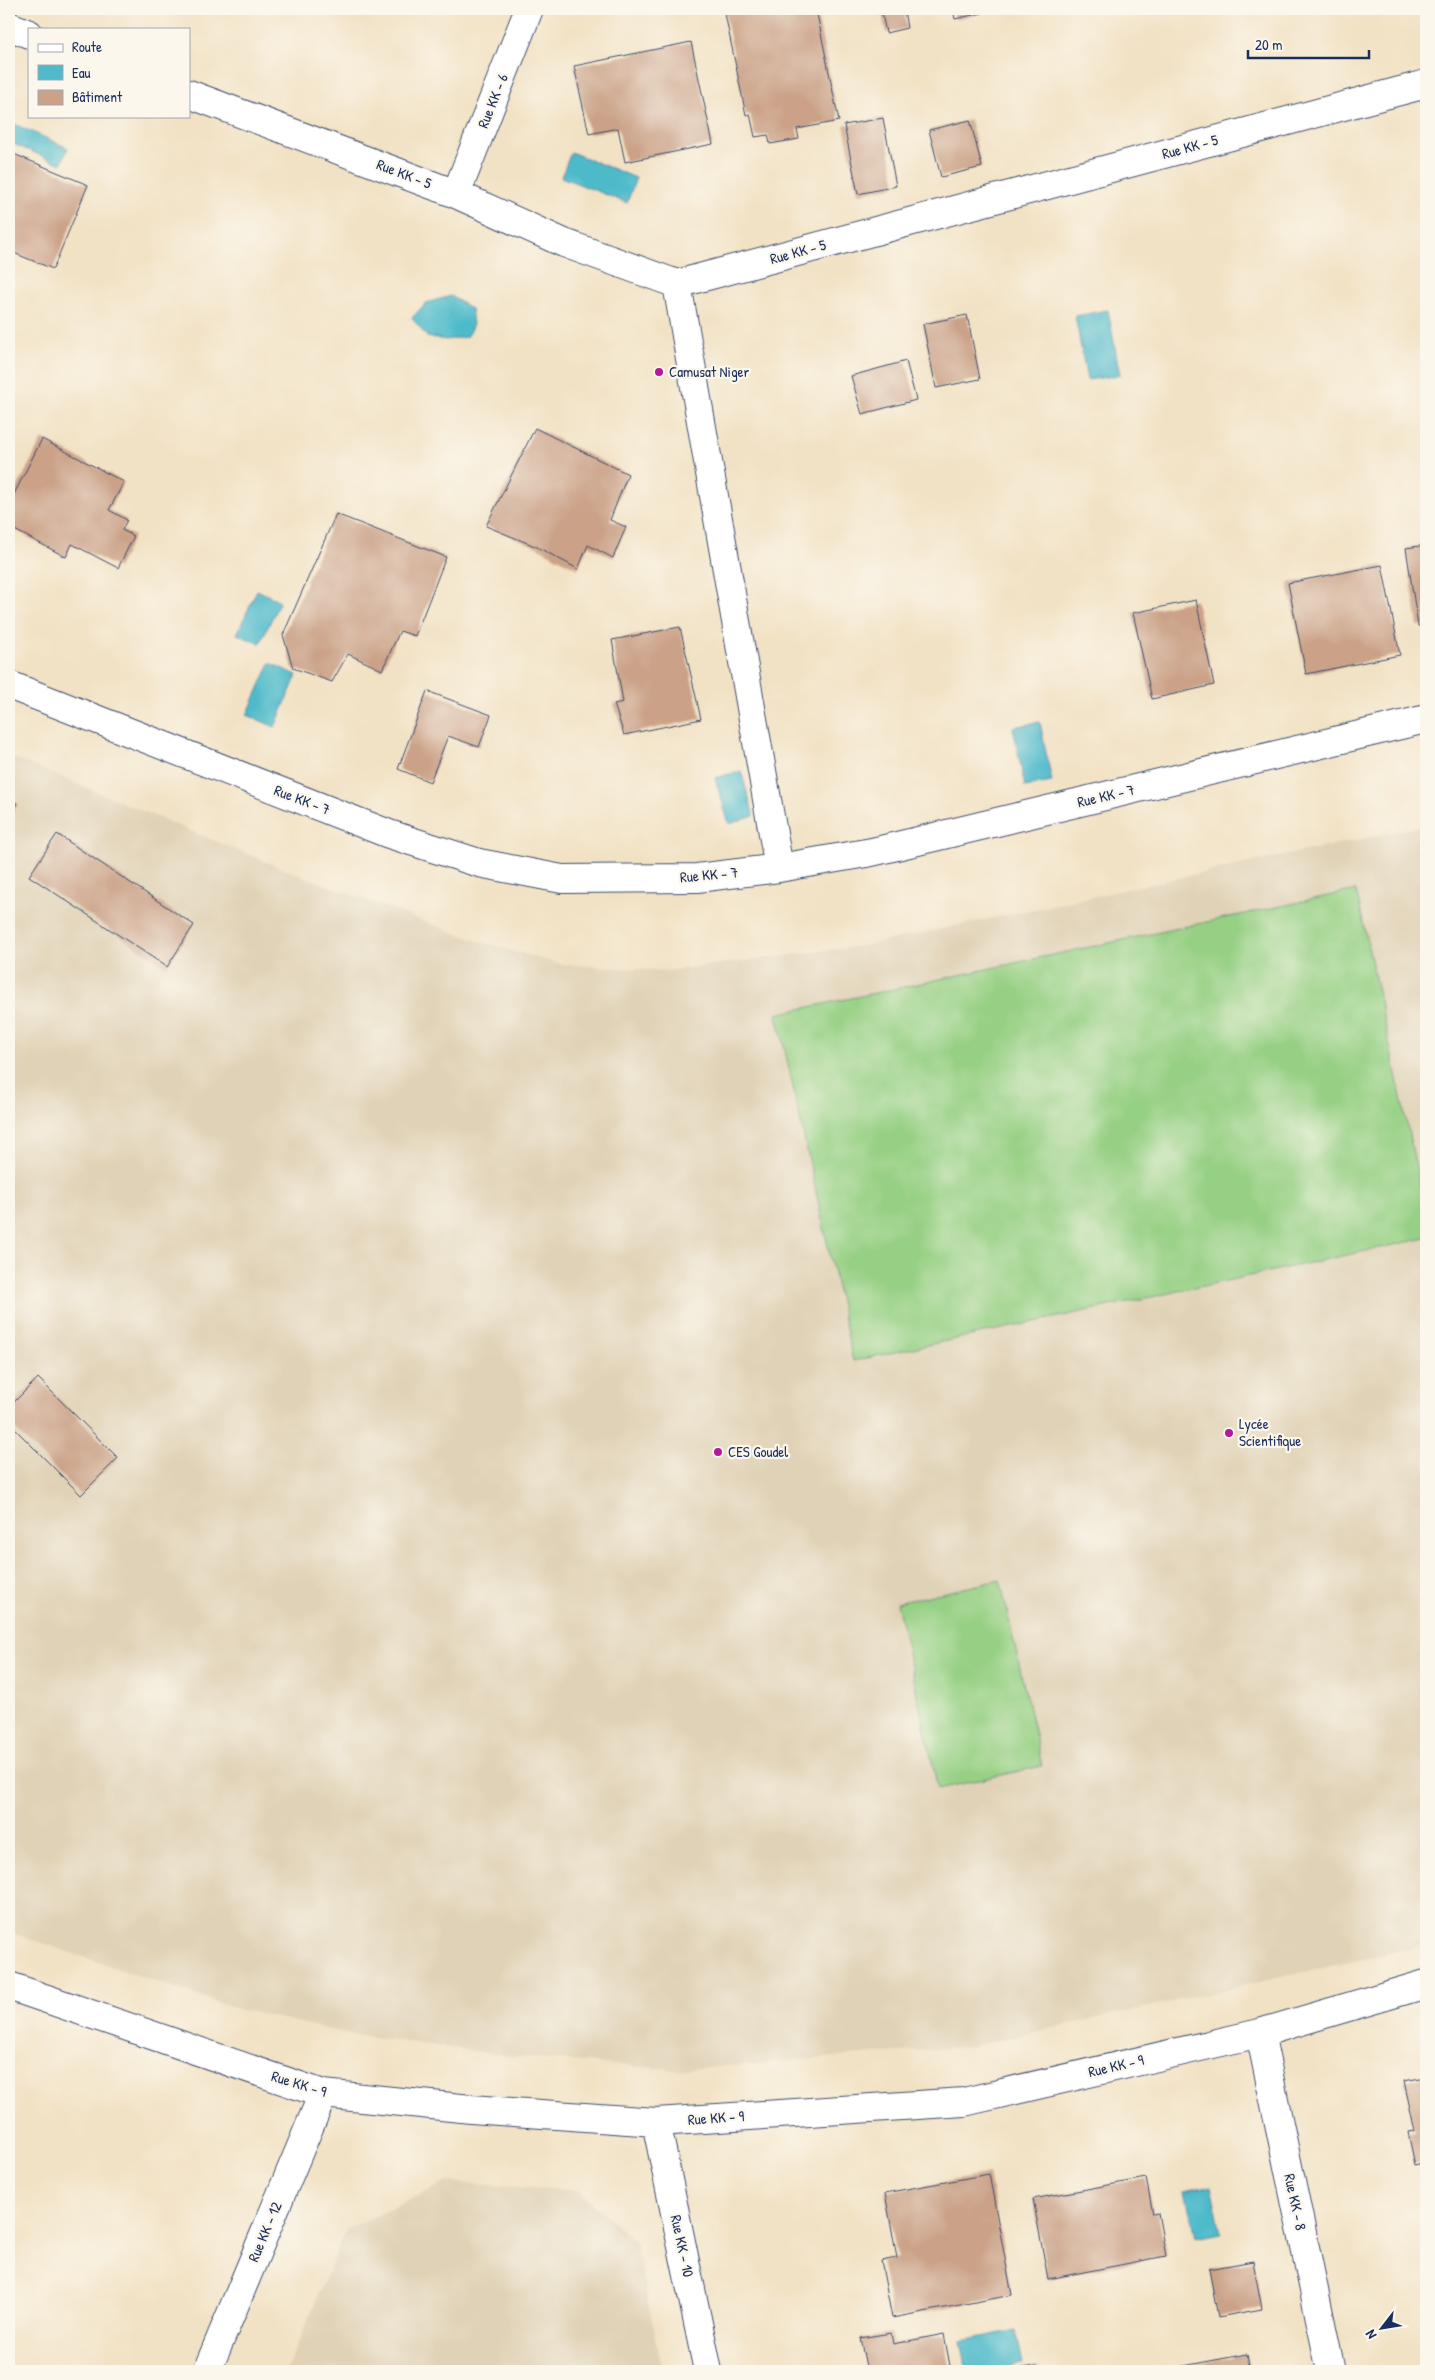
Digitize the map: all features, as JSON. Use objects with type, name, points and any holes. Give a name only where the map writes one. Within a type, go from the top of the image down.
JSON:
[{"type":"street","name":"Rue KK - 6","points":[[456,194],[529,9]]},
{"type":"street","points":[[9,26],[28,34]]},
{"type":"street","name":"Rue KK - 5","points":[[190,94],[456,194],[564,243],[677,284],[1426,84]]},
{"type":"street","points":[[677,284],[779,868]]},
{"type":"street","name":"Rue KK - 7","points":[[9,685],[388,834],[480,864],[562,879],[698,878],[779,868],[872,852],[1426,719]]},
{"type":"street","name":"Rue KK - 9","points":[[9,1986],[323,2094],[471,2109],[656,2122],[964,2102],[1260,2033],[1426,1984]]},
{"type":"street","name":"Rue KK - 8","points":[[1260,2033],[1331,2371]]},
{"type":"street","name":"Rue KK - 12","points":[[207,2371],[323,2094]]},
{"type":"street","name":"Rue KK - 10","points":[[656,2122],[708,2371]]},
{"type":"shaded area","name":"CES Goudel","points":[[9,756],[281,868],[477,941],[560,964],[665,971],[862,946],[1426,825],[1426,1945],[972,2046],[679,2070],[510,2056],[349,2034],[234,2008],[9,1932]]},
{"type":"shaded area","points":[[447,2182],[579,2191],[635,2241],[663,2371],[286,2371],[346,2230]]},
{"type":"green space","points":[[1356,890],[1426,1213],[1426,1238],[853,1361],[777,1014]]},
{"type":"green space","points":[[1000,1580],[1042,1766],[938,1789],[897,1603]]},
{"type":"water","points":[[12,123],[68,148],[61,164],[9,142],[9,131]]},
{"type":"water","points":[[571,152],[636,178],[627,203],[561,177]]},
{"type":"water","points":[[451,296],[471,309],[473,324],[467,337],[446,340],[427,337],[412,318],[426,303]]},
{"type":"water","points":[[1108,310],[1120,375],[1087,380],[1075,316]]},
{"type":"water","points":[[257,590],[280,601],[260,644],[237,634]]},
{"type":"water","points":[[270,663],[297,675],[275,727],[247,715]]},
{"type":"water","points":[[1040,722],[1052,782],[1025,787],[1013,727]]},
{"type":"water","points":[[741,771],[754,816],[729,824],[715,778]]},
{"type":"water","points":[[1211,2185],[1221,2232],[1196,2237],[1185,2191]]},
{"type":"water","points":[[1016,2330],[1023,2364],[987,2371],[966,2366],[961,2341]]},
{"type":"building","points":[[724,9],[816,9],[839,121],[797,129],[799,139],[770,144],[768,135],[755,137],[750,114],[746,115]]},
{"type":"building","points":[[881,9],[908,9],[904,10],[907,28],[886,33]]},
{"type":"building","points":[[953,9],[982,9],[982,13],[955,19]]},
{"type":"building","points":[[691,42],[713,144],[625,162],[618,128],[589,134],[574,66]]},
{"type":"building","points":[[883,118],[896,186],[858,194],[844,125]]},
{"type":"building","points":[[970,120],[982,167],[941,177],[929,130]]},
{"type":"building","points":[[9,152],[88,185],[53,269],[9,251]]},
{"type":"building","points":[[967,315],[980,379],[936,388],[923,324]]},
{"type":"building","points":[[906,361],[916,400],[862,414],[851,376]]},
{"type":"building","points":[[535,428],[628,474],[610,520],[626,527],[613,558],[588,545],[578,569],[537,547],[486,526]]},
{"type":"building","points":[[42,439],[124,482],[109,510],[127,520],[122,530],[134,536],[118,568],[72,544],[66,557],[9,527],[9,504]]},
{"type":"building","points":[[336,514],[446,557],[415,636],[400,631],[382,670],[348,654],[332,682],[293,668],[283,635]]},
{"type":"building","points":[[1426,545],[1426,625],[1418,626],[1406,548]]},
{"type":"building","points":[[1382,565],[1400,655],[1306,674],[1288,583]]},
{"type":"building","points":[[1196,600],[1214,685],[1152,699],[1133,613]]},
{"type":"building","points":[[680,627],[701,719],[624,735],[614,704],[623,702],[612,640]]},
{"type":"building","points":[[427,691],[491,715],[479,747],[448,736],[430,782],[398,769]]},
{"type":"building","points":[[9,798],[18,804],[9,818]]},
{"type":"building","points":[[57,834],[194,925],[167,967],[29,876]]},
{"type":"building","points":[[38,1378],[118,1458],[81,1495],[9,1423],[9,1407]]},
{"type":"building","points":[[1426,2077],[1426,2162],[1415,2165],[1408,2132],[1415,2131],[1404,2081]]},
{"type":"building","points":[[989,2174],[1012,2295],[892,2318],[881,2261],[897,2258],[885,2193]]},
{"type":"building","points":[[1146,2178],[1153,2214],[1158,2213],[1166,2256],[1048,2279],[1033,2199]]},
{"type":"building","points":[[1253,2261],[1262,2309],[1218,2317],[1209,2269]]},
{"type":"building","points":[[891,2333],[893,2344],[944,2334],[951,2371],[867,2371],[860,2338]]},
{"type":"building","points":[[1247,2354],[1250,2371],[1162,2371],[1162,2370]]},
{"type":"building","points":[[1037,2366],[1039,2371],[1012,2371],[1012,2370]]},
{"type":"place","name":"Camusat Niger","points":[[659,372]]},
{"type":"place","name":"Lycée Scientifique","points":[[1229,1433]]},
{"type":"place","name":"CES Goudel","points":[[718,1452]]}]
